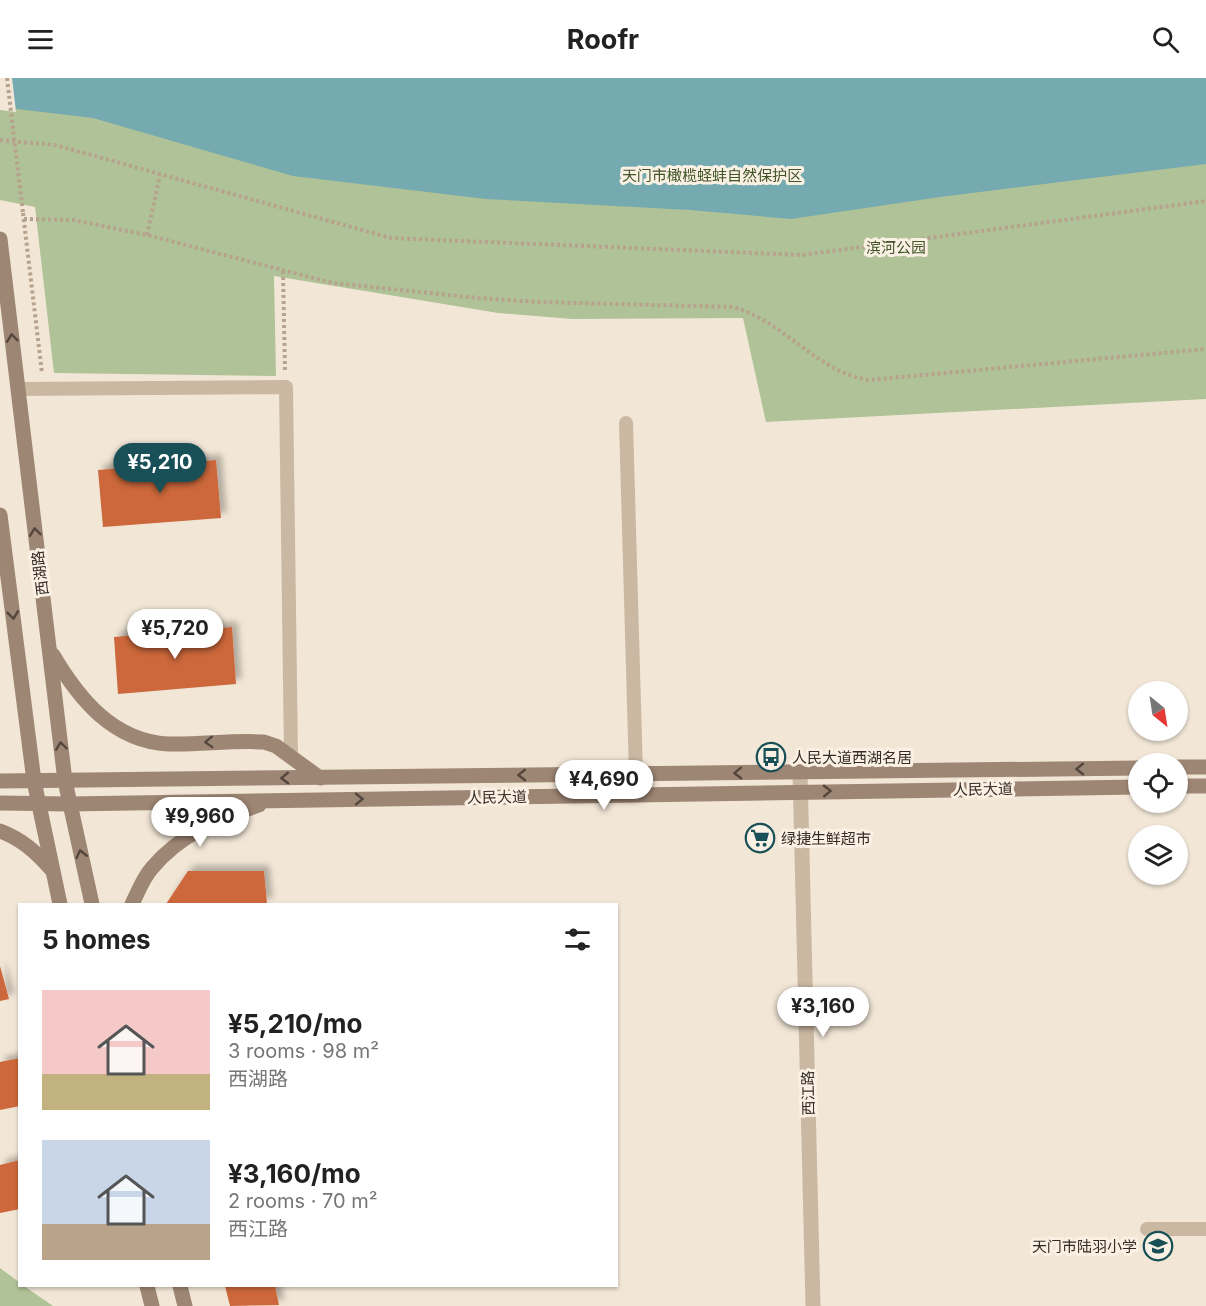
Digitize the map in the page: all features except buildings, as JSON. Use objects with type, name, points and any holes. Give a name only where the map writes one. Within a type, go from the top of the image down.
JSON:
[{"type":"main road","name":"西湖路","points":[[0,239],[65,781],[92,903]]},
{"type":"main road","points":[[0,515],[34,781],[60,903]]},
{"type":"main road","points":[[49,648],[79,696],[111,724],[135,738],[167,744],[264,742],[276,746],[320,778]]},
{"type":"main road","points":[[1188,767],[1206,767]]},
{"type":"main road","name":"人民大道","points":[[0,781],[1128,768]]},
{"type":"main road","points":[[1188,786],[1206,786]]},
{"type":"main road","name":"人民大道","points":[[0,803],[69,804],[1128,787]]},
{"type":"main road","points":[[133,903],[151,869],[185,838],[205,825],[272,800]]},
{"type":"main road","points":[[0,831],[21,841],[38,854],[52,871]]},
{"type":"main road","points":[[147,1287],[152,1306]]},
{"type":"main road","points":[[180,1287],[185,1306]]},
{"type":"street","name":"西江路","points":[[800,772],[813,1306]]},
{"type":"lane","points":[[18,389],[286,387],[291,756]]},
{"type":"lane","points":[[626,423],[636,774]]},
{"type":"lane","points":[[1147,1229],[1206,1229]]},
{"type":"path","points":[[7,78],[44,389]]},
{"type":"path","points":[[0,140],[55,145],[391,238],[802,255],[1206,201]]},
{"type":"path","points":[[147,235],[160,175]]},
{"type":"path","points":[[24,219],[73,220],[147,235],[333,283],[478,298],[613,305],[733,307],[751,312],[768,321],[834,369],[854,378],[870,380],[1206,349]]},
{"type":"path","points":[[283,271],[286,387]]},
{"type":"green space","name":"天门市橄榄蛏蚌自然保护区","points":[[0,78],[1206,78],[1206,399],[766,422],[743,318],[572,319],[498,313],[274,276],[276,376],[54,373],[35,207],[0,200]]},
{"type":"green space","points":[[0,1268],[18,1281],[18,1287],[25,1287],[53,1306],[0,1306]]},
{"type":"water","name":"天门市橄榄蛏蚌自然保护区","points":[[0,78],[1206,78],[1206,164],[940,197],[791,219],[690,210],[486,199],[293,176],[93,118],[0,107]]},
{"type":"pier","points":[[0,78],[12,78],[16,112],[0,110]]},
{"type":"place","name":"人民大道西湖名居","points":[[771,757]]},
{"type":"place","name":"绿捷生鲜超市","points":[[760,838]]},
{"type":"place","name":"天门市陆羽小学","points":[[1158,1246]]},
{"type":"park label","name":"滨河公园","points":[[896,247]]}]
